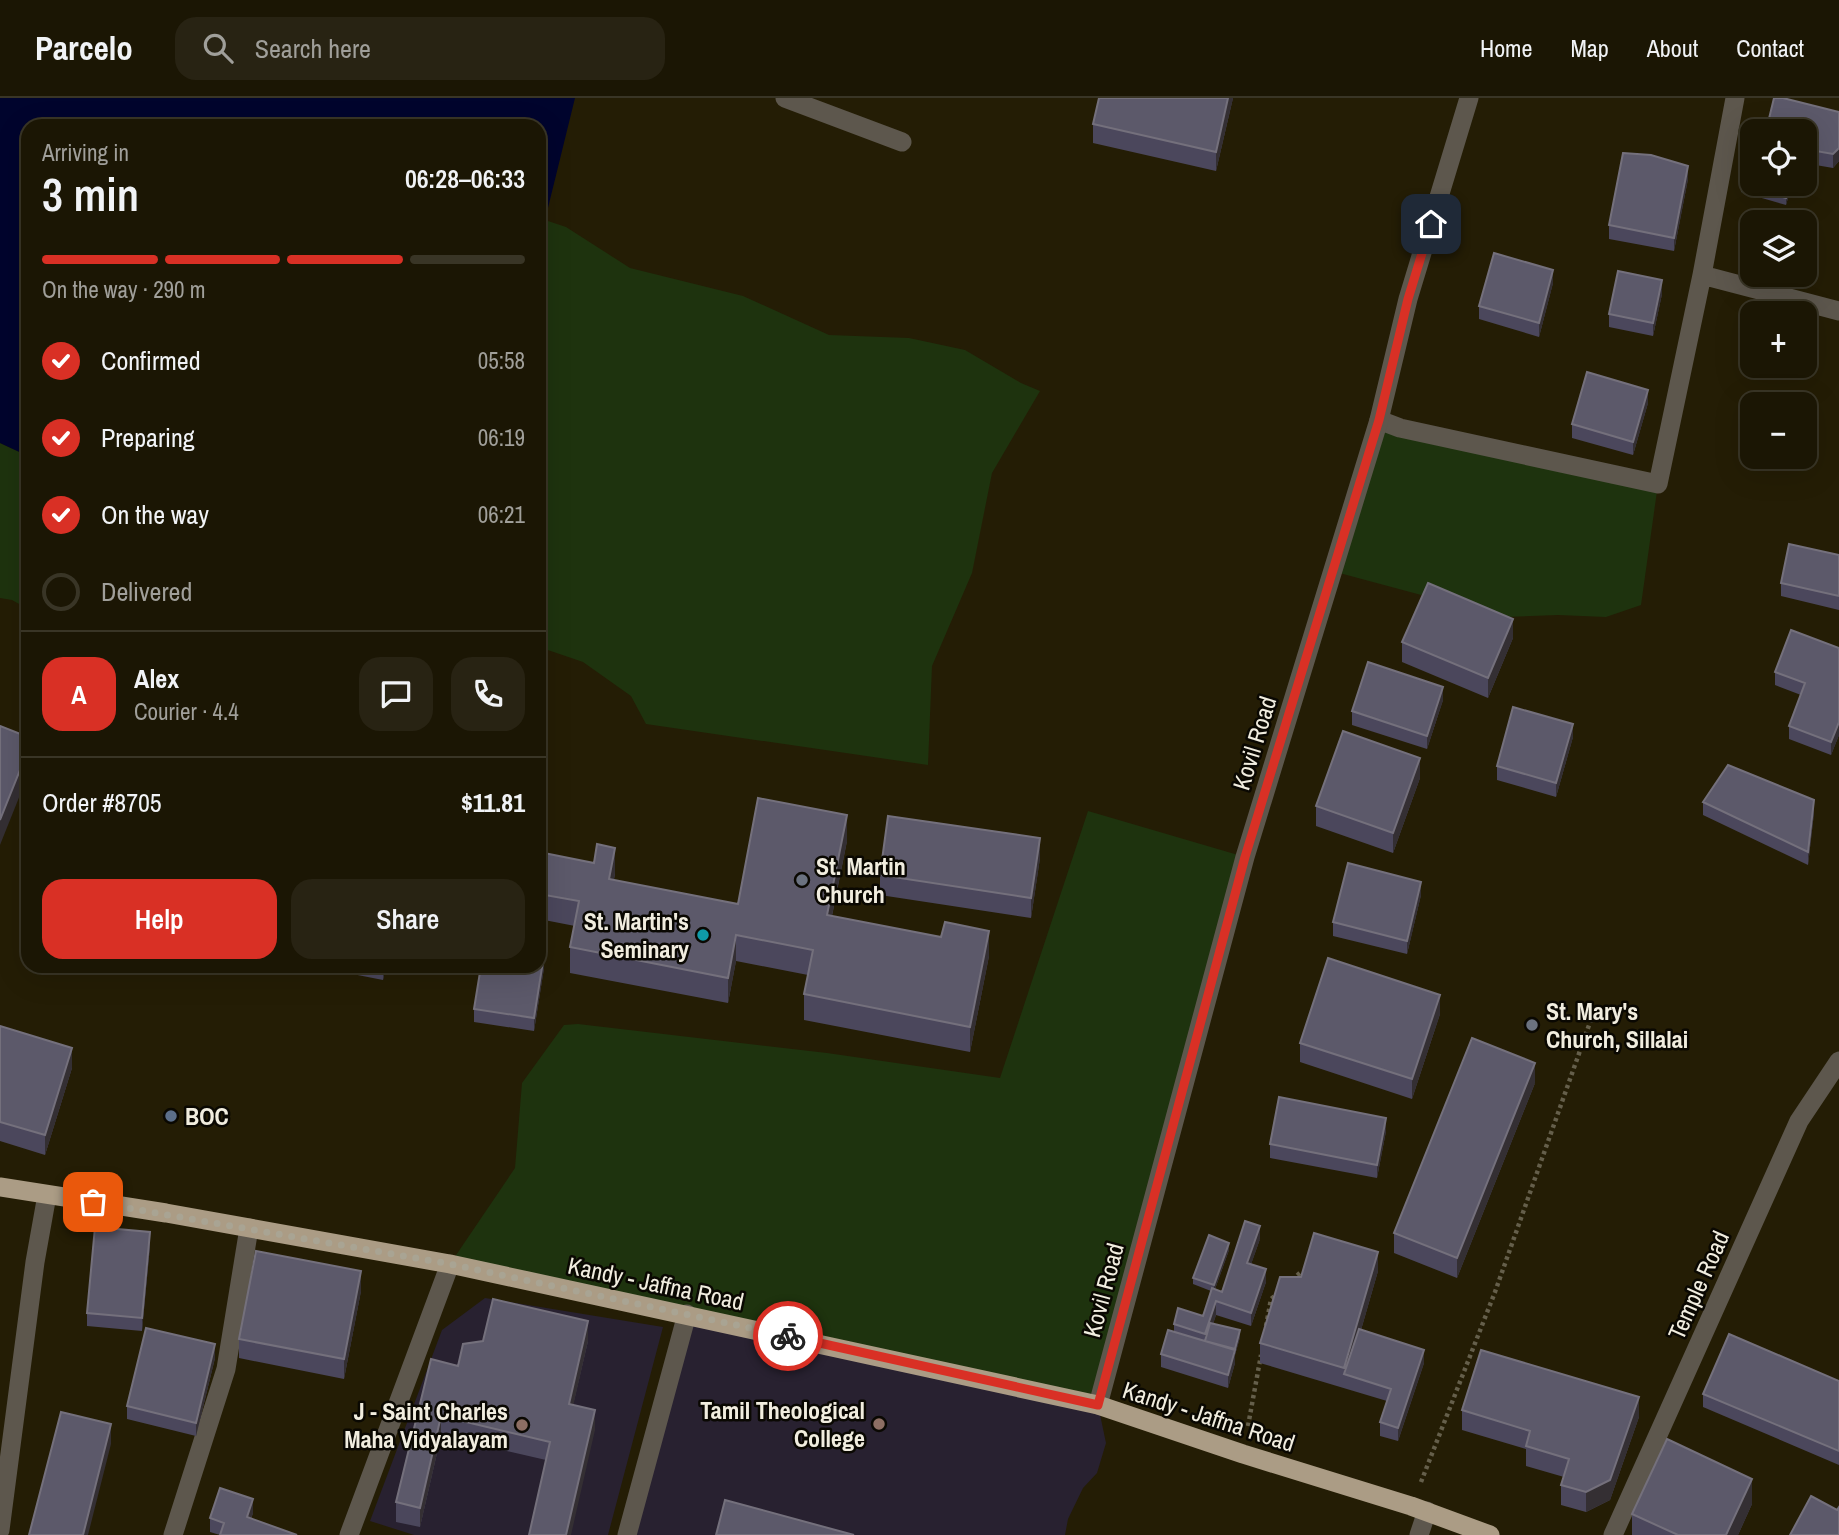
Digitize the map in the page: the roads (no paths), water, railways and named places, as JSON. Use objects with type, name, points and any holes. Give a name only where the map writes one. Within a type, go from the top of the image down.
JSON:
[{"type":"highway","name":"Kandy - Jaffna Road","points":[[0,1188],[450,1264],[1098,1405],[1419,1509],[1490,1535]]},
{"type":"street","points":[[785,98],[902,142]]},
{"type":"street","name":"Kovil Road","points":[[1098,1405],[1245,857],[1379,420],[1408,299],[1469,98]]},
{"type":"street","points":[[1379,420],[1400,428],[1658,484],[1702,275],[1735,98]]},
{"type":"street","points":[[1702,275],[1839,311]]},
{"type":"street","name":"Temple Road","points":[[1613,1535],[1799,1121],[1839,1061]]},
{"type":"street","points":[[0,1530],[47,1195]]},
{"type":"street","points":[[173,1535],[226,1369],[249,1228]]},
{"type":"street","points":[[349,1535],[450,1264]]},
{"type":"street","points":[[627,1535],[687,1314]]},
{"type":"street","points":[[1419,1509],[1419,1535]]},
{"type":"water","points":[[0,98],[575,98],[546,216],[546,119],[21,119],[21,453],[0,443]]},
{"type":"place","name":"St. Martin Church","points":[[802,880]]},
{"type":"place","name":"St. Martin's Seminary","points":[[703,935]]},
{"type":"place","name":"St. Mary's Church, Sillalai","points":[[1532,1025]]},
{"type":"place","name":"BOC","points":[[171,1116]]},
{"type":"place","name":"Tamil Theological College","points":[[879,1424]]},
{"type":"place","name":"J - Saint Charles Maha Vidyalayam","points":[[522,1425]]}]
